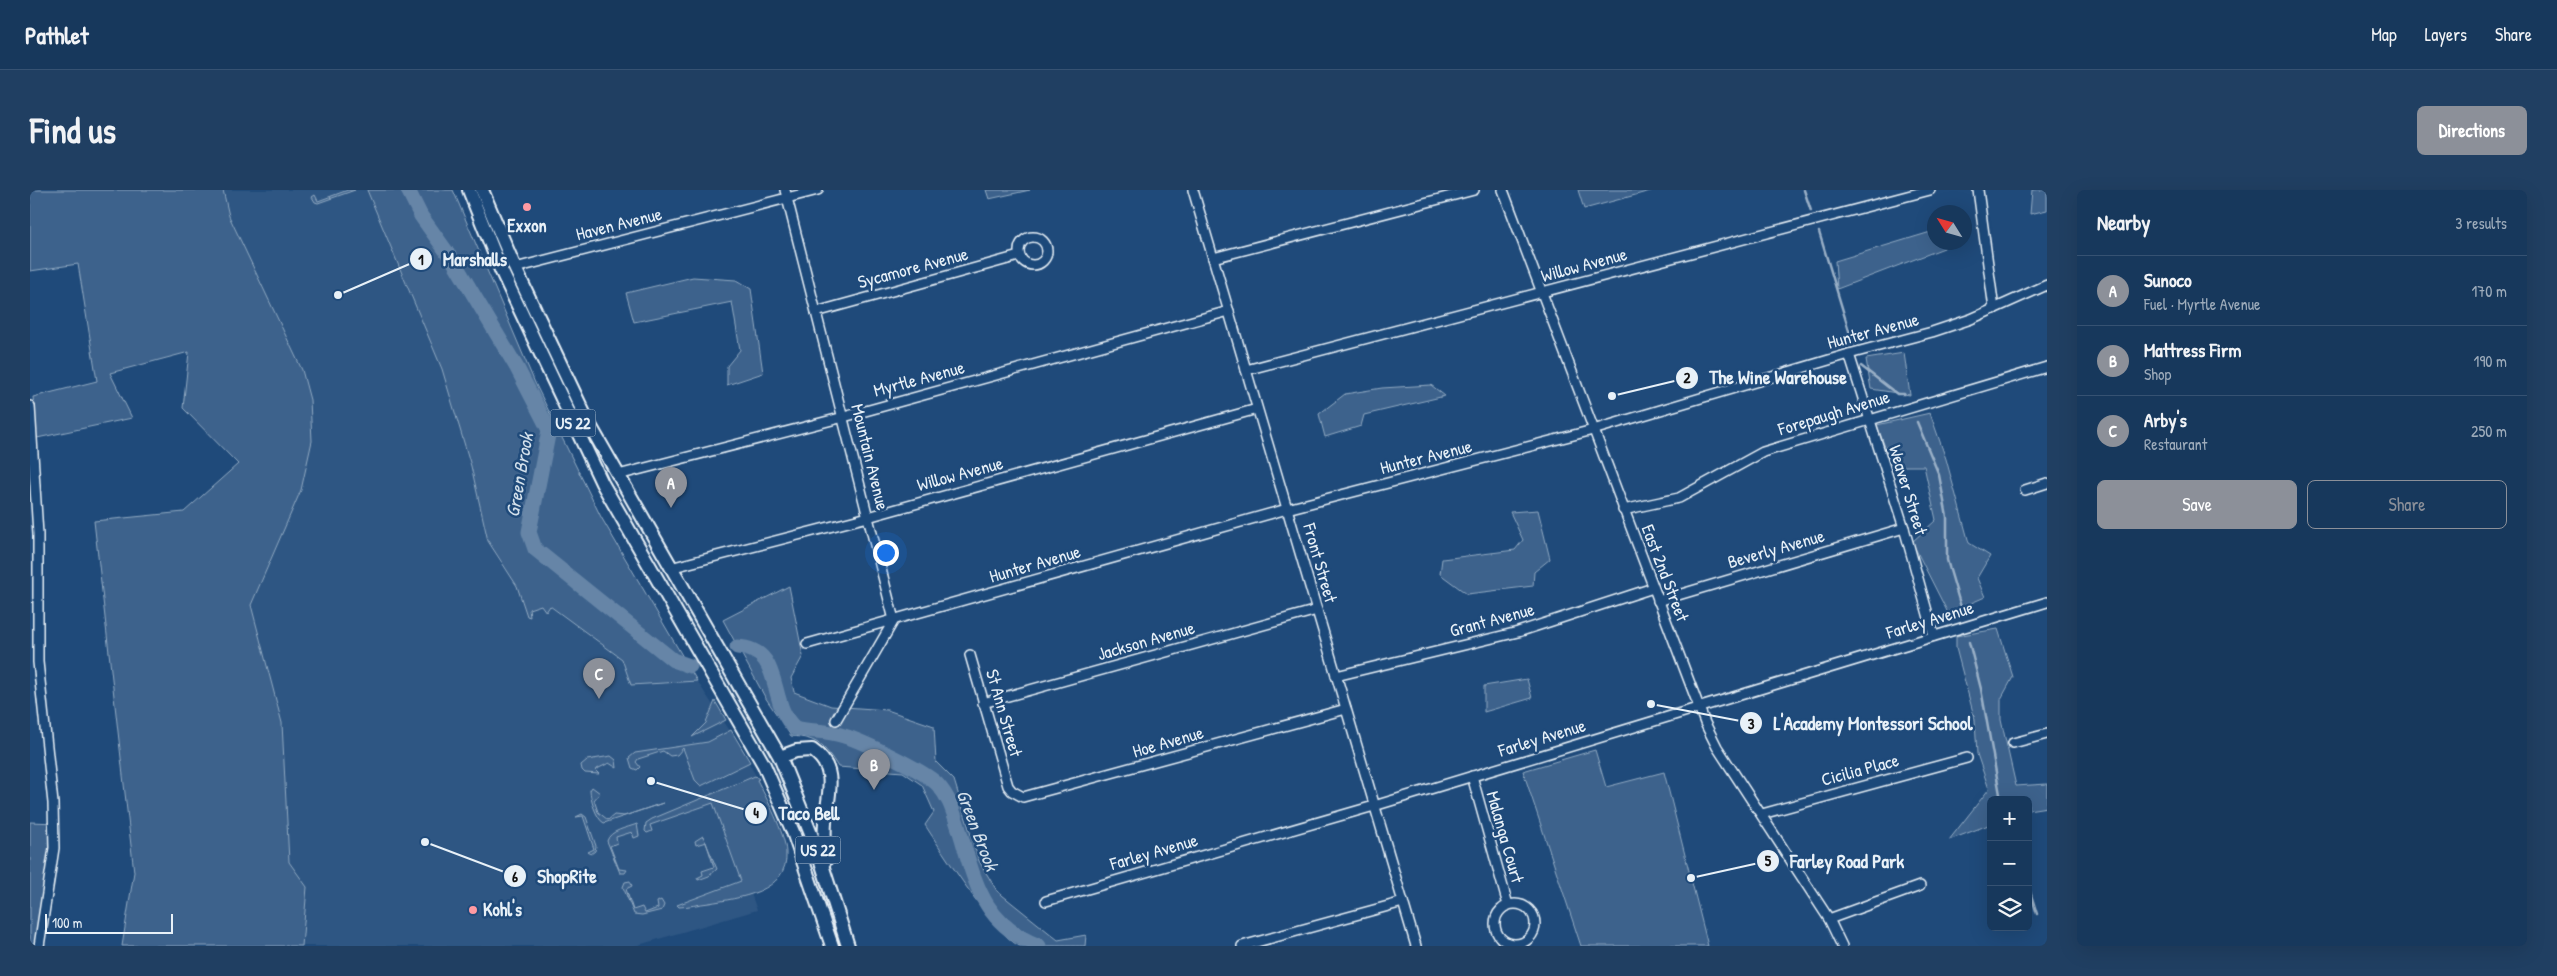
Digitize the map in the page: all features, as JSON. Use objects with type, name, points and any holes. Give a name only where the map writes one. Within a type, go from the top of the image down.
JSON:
[{"type":"highway","name":"US 22","points":[[469,190],[501,270],[602,483],[764,765],[780,798],[806,866],[832,946]]},
{"type":"highway","name":"US 22","points":[[482,190],[515,268],[588,422],[780,757],[825,874],[848,946]]},
{"type":"highway","points":[[780,757],[796,751],[812,750],[826,764],[830,782],[825,822],[825,874]]},
{"type":"street","name":"Haven Avenue","points":[[515,268],[786,194],[818,190]]},
{"type":"street","name":"Front Street","points":[[1193,190],[1416,946]]},
{"type":"street","points":[[1213,258],[1474,190]]},
{"type":"street","name":"East 2nd Street","points":[[1503,190],[1699,708],[1717,747],[1829,919],[1842,946]]},
{"type":"street","name":"Willow Avenue","points":[[1246,370],[1930,190]]},
{"type":"street","points":[[1978,190],[1994,309]]},
{"type":"street","name":"Mountain Avenue","points":[[786,194],[894,620]]},
{"type":"street","name":"Sycamore Avenue","points":[[816,312],[1019,256]]},
{"type":"street","name":"Hunter Avenue","points":[[807,644],[1287,510],[1593,430],[1848,354],[1932,332],[1994,309],[2047,286]]},
{"type":"street","name":"Myrtle Avenue","points":[[618,475],[843,417],[1228,311]]},
{"type":"street","name":"Weaver Street","points":[[1848,354],[1904,528],[1934,636]]},
{"type":"street","name":"Forepaugh Avenue","points":[[1623,510],[1679,498],[1763,452],[2047,367]]},
{"type":"street","points":[[30,406],[38,534],[34,600],[38,662],[53,803],[54,848],[39,946]]},
{"type":"street","name":"Willow Avenue","points":[[670,568],[868,517],[1257,409]]},
{"type":"street","points":[[2025,490],[2047,483]]},
{"type":"street","name":"Beverly Avenue","points":[[1658,601],[1904,528]]},
{"type":"street","name":"Grant Avenue","points":[[1336,676],[1518,632],[1653,588]]},
{"type":"street","name":"Farley Avenue","points":[[1046,901],[1374,806],[2047,602]]},
{"type":"street","name":"Jackson Avenue","points":[[983,703],[1317,610]]},
{"type":"street","points":[[836,720],[894,620]]},
{"type":"street","name":"St Ann Street","points":[[970,655],[1006,780]]},
{"type":"street","name":"Hoe Avenue","points":[[1006,780],[1012,791],[1017,795],[1030,797],[1346,709]]},
{"type":"street","points":[[2013,743],[2047,734]]},
{"type":"street","name":"Cicilia Place","points":[[1762,814],[1967,758]]},
{"type":"street","name":"Malanga Court","points":[[1472,776],[1508,905]]},
{"type":"street","points":[[1829,919],[1920,886]]},
{"type":"street","points":[[1242,946],[1403,902]]},
{"type":"street","name":"Malanga Court","points":[[1508,905],[1522,905],[1533,914],[1535,920],[1533,933],[1525,942],[1519,944],[1506,943],[1497,934],[1495,918],[1498,912],[1508,905]]},
{"type":"shaded area","points":[[30,190],[223,190],[229,216],[302,370],[310,400],[312,441],[301,490],[251,605],[282,723],[289,862],[307,887],[302,946],[122,946],[134,872],[94,521],[184,512],[238,464],[183,408],[189,352],[110,373],[132,418],[37,438],[33,397],[97,381],[78,264],[30,271]]},
{"type":"shaded area","points":[[223,190],[367,190],[442,369],[471,466],[488,541],[499,560],[512,578],[622,659],[631,685],[697,681],[736,740],[760,783],[786,848],[740,864],[757,910],[635,946],[302,946],[307,887],[289,862],[282,723],[251,605],[282,535],[310,400],[302,370],[229,216]]},
{"type":"shaded area","points":[[348,190],[355,190],[318,203],[312,197],[315,195],[318,201]]},
{"type":"shaded area","points":[[367,190],[453,190],[535,383],[601,517],[697,681],[631,685],[622,659],[550,606],[546,612],[541,605],[529,609],[530,617],[527,616],[517,586],[488,541],[471,466],[442,369]]},
{"type":"shaded area","points":[[986,190],[1030,190],[989,199]]},
{"type":"shaded area","points":[[1578,190],[1654,190],[1584,209]]},
{"type":"shaded area","points":[[2032,190],[2047,190],[2047,210],[2030,214]]},
{"type":"shaded area","points":[[1927,233],[1927,250],[1939,250],[1837,289],[1835,261]]},
{"type":"shaded area","points":[[693,277],[736,280],[751,289],[763,373],[727,385],[727,366],[740,350],[732,302],[634,322],[626,293]]},
{"type":"shaded area","points":[[1904,353],[1910,395],[1871,389],[1866,359]]},
{"type":"shaded area","points":[[1431,385],[1445,396],[1364,415],[1361,426],[1325,437],[1319,414],[1345,394],[1382,388]]},
{"type":"shaded area","points":[[1930,413],[1946,459],[1969,543],[1990,556],[1977,578],[1985,597],[1948,613],[1912,542],[1936,520],[1924,466],[1892,466],[1877,425]]},
{"type":"shaded area","points":[[1538,510],[1550,559],[1534,572],[1533,586],[1467,594],[1440,574],[1442,559],[1515,550],[1523,540],[1510,512]]},
{"type":"shaded area","points":[[789,586],[803,656],[791,678],[794,692],[831,706],[887,710],[934,726],[936,762],[954,780],[979,861],[997,891],[1058,940],[1086,935],[1085,946],[1020,946],[1010,939],[984,910],[925,825],[934,812],[922,785],[903,772],[838,767],[829,753],[819,744],[808,739],[791,736],[765,697],[723,620]]},
{"type":"shaded area","points":[[1998,629],[2013,677],[2001,699],[2001,720],[2016,786],[2047,784],[2047,807],[2032,809],[2032,796],[1987,796],[1987,826],[1949,840],[1989,789],[1977,754],[1975,720],[1956,648],[1956,636]]},
{"type":"shaded area","points":[[1527,679],[1532,698],[1484,712],[1484,686]]},
{"type":"shaded area","points":[[715,701],[726,720],[692,737],[706,723]]},
{"type":"shaded area","points":[[731,730],[750,762],[701,786],[695,780],[683,748],[677,755],[670,756],[663,751],[638,759],[636,762],[640,767],[637,770],[632,768],[629,758],[635,753],[708,742]]},
{"type":"shaded area","points":[[1595,750],[1606,787],[1664,772],[1708,946],[1581,946],[1523,771]]},
{"type":"shaded area","points":[[611,756],[616,760],[617,768],[609,763],[595,770],[599,774],[585,773],[582,770],[581,765],[587,760]]},
{"type":"shaded area","points":[[755,776],[759,779],[757,780],[774,815],[785,844],[785,866],[779,877],[771,885],[760,891],[734,899],[679,907],[677,905],[741,881],[713,803],[650,825],[652,831],[647,833],[645,831],[646,823]]},
{"type":"shaded area","points":[[592,787],[600,793],[594,800],[598,812],[608,820],[614,815],[624,816],[663,803],[604,823],[598,817],[594,808],[590,794]]},
{"type":"shaded area","points":[[582,814],[586,817],[596,846],[595,851],[591,854],[588,852],[594,849],[583,816],[576,817]]},
{"type":"shaded area","points":[[30,822],[57,823],[42,946],[30,946]]},
{"type":"shaded area","points":[[637,824],[639,836],[634,838],[632,832],[616,837],[617,843],[610,846],[619,869],[627,870],[625,873],[620,873],[607,841],[615,832]]},
{"type":"shaded area","points":[[703,836],[706,842],[696,845],[695,841]]},
{"type":"shaded area","points":[[707,846],[717,869],[709,876],[698,880],[697,878],[703,875],[702,871],[714,867]]},
{"type":"shaded area","points":[[630,881],[632,886],[626,889],[633,910],[642,907],[645,913],[658,908],[657,902],[661,900],[664,905],[662,910],[642,915],[634,914],[623,887],[625,882]]},
{"type":"waterway","name":"Green Brook","points":[[408,190],[421,216],[454,262],[517,368],[549,430],[529,532],[535,549],[673,660],[690,666]]},
{"type":"waterway","points":[[1804,190],[1811,211]]},
{"type":"waterway","points":[[1819,232],[1853,344]]},
{"type":"waterway","points":[[1861,366],[1897,394],[1904,394]]},
{"type":"waterway","points":[[1917,422],[1939,475],[1947,517],[1947,560],[1963,614]]},
{"type":"waterway","points":[[1969,642],[1981,689],[2000,796]]},
{"type":"waterway","name":"Green Brook","points":[[737,647],[752,650],[762,657],[774,679],[786,718],[795,728],[838,734],[853,739],[879,750],[932,779],[945,794],[950,804],[976,881],[992,912],[1004,925],[1019,936],[1039,946]]},
{"type":"waterway","points":[[2028,886],[2037,914]]},
{"type":"place","name":"Exxon","points":[[527,207]]},
{"type":"place","name":"Marshalls","points":[[338,295]]},
{"type":"place","name":"The Wine Warehouse","points":[[1612,396]]},
{"type":"place","name":"Sunoco","points":[[671,508]]},
{"type":"place","name":"Arby's","points":[[599,699]]},
{"type":"place","name":"L'Academy Montessori School","points":[[1651,704]]},
{"type":"place","name":"Taco Bell","points":[[651,781]]},
{"type":"place","name":"Mattress Firm","points":[[874,790]]},
{"type":"place","name":"ShopRite","points":[[425,842]]},
{"type":"place","name":"Farley Road Park","points":[[1691,878]]},
{"type":"place","name":"Kohl's","points":[[473,910]]}]
